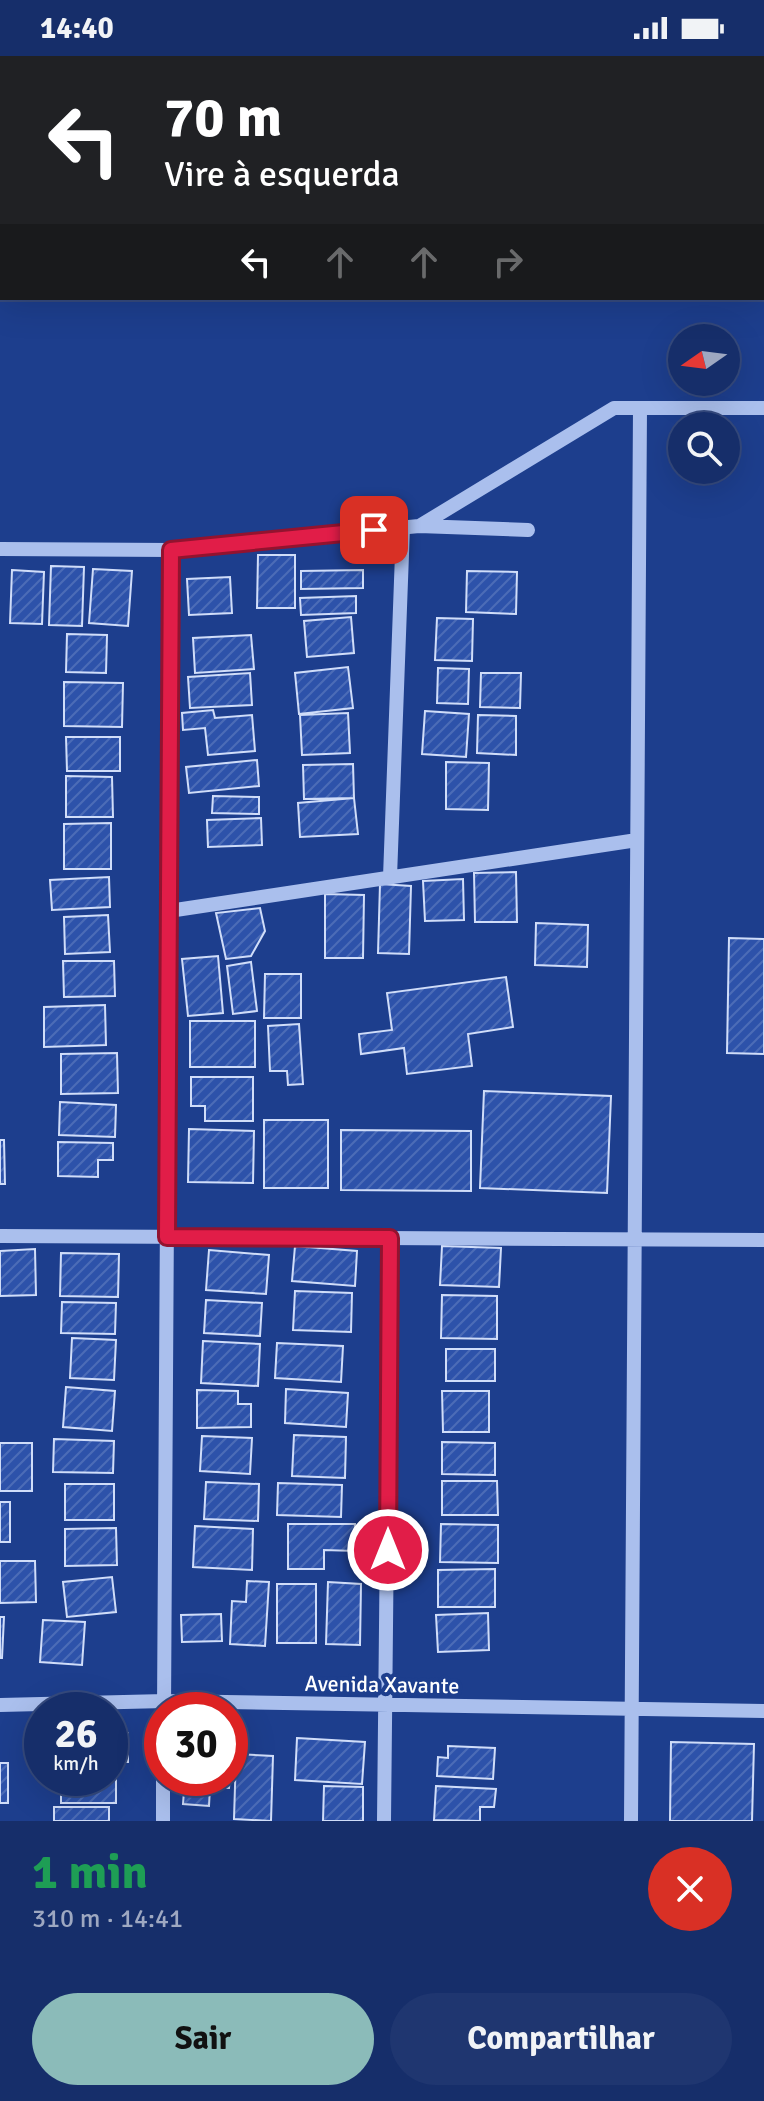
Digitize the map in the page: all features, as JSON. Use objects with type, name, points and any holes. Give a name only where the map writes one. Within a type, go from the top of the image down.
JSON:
[{"type":"street","points":[[419,526],[614,408],[764,408]]},
{"type":"street","points":[[631,1821],[640,408]]},
{"type":"street","points":[[0,549],[171,550],[419,526],[528,530]]},
{"type":"street","points":[[390,877],[403,527]]},
{"type":"street","points":[[164,1692],[171,550]]},
{"type":"street","points":[[169,911],[637,840]]},
{"type":"street","points":[[0,1236],[764,1240]]},
{"type":"street","points":[[384,1821],[390,1238]]},
{"type":"street","name":"Avenida Xavante","points":[[0,1705],[144,1706]]},
{"type":"street","name":"Avenida Xavante","points":[[248,1706],[764,1711]]},
{"type":"street","points":[[163,1796],[163,1821]]},
{"type":"building","points":[[258,555],[295,555],[295,608],[257,608]]},
{"type":"building","points":[[51,566],[84,567],[82,626],[49,625]]},
{"type":"building","points":[[93,569],[132,571],[128,626],[89,623]]},
{"type":"building","points":[[12,570],[44,572],[42,624],[10,623]]},
{"type":"building","points":[[363,570],[363,588],[301,589],[301,571]]},
{"type":"building","points":[[467,571],[517,572],[516,614],[466,612]]},
{"type":"building","points":[[230,577],[232,613],[189,615],[187,579]]},
{"type":"building","points":[[356,596],[356,613],[301,615],[300,598]]},
{"type":"building","points":[[351,617],[354,653],[307,657],[304,621]]},
{"type":"building","points":[[437,618],[473,619],[472,661],[435,660]]},
{"type":"building","points":[[67,634],[107,635],[106,673],[66,672]]},
{"type":"building","points":[[251,635],[254,669],[195,673],[193,638]]},
{"type":"building","points":[[348,667],[353,708],[299,714],[295,673]]},
{"type":"building","points":[[438,668],[469,669],[468,704],[437,703]]},
{"type":"building","points":[[250,673],[252,705],[190,708],[188,677]]},
{"type":"building","points":[[481,673],[521,673],[520,708],[480,707]]},
{"type":"building","points":[[64,682],[123,683],[122,727],[64,726]]},
{"type":"building","points":[[213,710],[215,718],[252,715],[255,751],[208,755],[205,728],[183,730],[182,713]]},
{"type":"building","points":[[425,711],[469,714],[466,757],[422,754]]},
{"type":"building","points":[[348,713],[350,753],[302,755],[300,715]]},
{"type":"building","points":[[478,715],[516,716],[516,755],[477,753]]},
{"type":"building","points":[[66,737],[120,737],[120,771],[67,771]]},
{"type":"building","points":[[257,760],[259,786],[189,793],[186,767]]},
{"type":"building","points":[[446,762],[489,763],[488,810],[446,809]]},
{"type":"building","points":[[353,764],[354,798],[304,799],[303,765]]},
{"type":"building","points":[[66,776],[112,777],[113,817],[66,817]]},
{"type":"building","points":[[213,796],[259,797],[259,814],[212,813]]},
{"type":"building","points":[[354,798],[358,834],[300,837],[298,803]]},
{"type":"building","points":[[261,818],[262,845],[208,847],[207,820]]},
{"type":"building","points":[[111,823],[111,869],[64,869],[64,824]]},
{"type":"building","points":[[516,872],[517,922],[475,922],[474,873]]},
{"type":"building","points":[[109,877],[110,907],[52,910],[50,880]]},
{"type":"building","points":[[463,879],[464,920],[425,921],[423,881]]},
{"type":"building","points":[[380,884],[411,886],[409,954],[378,953]]},
{"type":"building","points":[[325,894],[364,895],[363,958],[325,958]]},
{"type":"building","points":[[260,908],[265,931],[251,956],[226,959],[216,913]]},
{"type":"building","points":[[108,915],[110,952],[65,954],[64,917]]},
{"type":"building","points":[[536,923],[588,925],[587,967],[535,965]]},
{"type":"building","points":[[729,938],[764,939],[764,1054],[727,1053]]},
{"type":"building","points":[[218,956],[223,1013],[188,1016],[182,959]]},
{"type":"building","points":[[63,961],[114,961],[115,996],[64,997]]},
{"type":"building","points":[[251,962],[257,1011],[233,1014],[227,966]]},
{"type":"building","points":[[265,974],[301,974],[301,1018],[264,1018]]},
{"type":"building","points":[[506,977],[513,1027],[468,1034],[472,1066],[407,1074],[404,1048],[361,1054],[359,1034],[392,1030],[387,993]]},
{"type":"building","points":[[105,1005],[106,1045],[44,1047],[44,1007]]},
{"type":"building","points":[[190,1021],[255,1021],[255,1067],[190,1067]]},
{"type":"building","points":[[299,1024],[303,1084],[288,1085],[287,1071],[270,1071],[268,1026]]},
{"type":"building","points":[[117,1053],[118,1093],[61,1094],[61,1054]]},
{"type":"building","points":[[191,1077],[253,1077],[253,1121],[205,1121],[205,1106],[191,1106]]},
{"type":"building","points":[[484,1091],[611,1096],[607,1193],[480,1188]]},
{"type":"building","points":[[60,1102],[116,1105],[115,1137],[59,1135]]},
{"type":"building","points":[[264,1120],[328,1120],[328,1188],[264,1188]]},
{"type":"building","points":[[189,1129],[254,1131],[253,1183],[188,1182]]},
{"type":"building","points":[[341,1130],[471,1131],[471,1191],[341,1190]]},
{"type":"building","points":[[0,1140],[4,1140],[5,1184],[0,1184]]},
{"type":"building","points":[[58,1142],[113,1143],[113,1160],[98,1160],[98,1177],[58,1176]]},
{"type":"building","points":[[295,1246],[357,1251],[355,1286],[292,1281]]},
{"type":"building","points":[[442,1246],[501,1248],[499,1287],[440,1285]]},
{"type":"building","points":[[35,1249],[36,1295],[0,1296],[0,1251]]},
{"type":"building","points":[[209,1250],[269,1255],[266,1294],[206,1290]]},
{"type":"building","points":[[61,1253],[119,1254],[118,1297],[60,1296]]},
{"type":"building","points":[[295,1291],[352,1293],[351,1332],[293,1330]]},
{"type":"building","points":[[442,1295],[497,1296],[497,1339],[441,1338]]},
{"type":"building","points":[[206,1300],[262,1303],[260,1336],[204,1333]]},
{"type":"building","points":[[62,1302],[116,1303],[115,1334],[61,1333]]},
{"type":"building","points":[[72,1338],[116,1340],[114,1380],[70,1378]]},
{"type":"building","points":[[203,1341],[260,1344],[258,1386],[201,1383]]},
{"type":"building","points":[[277,1343],[343,1346],[341,1382],[275,1378]]},
{"type":"building","points":[[446,1349],[495,1349],[495,1381],[446,1381]]},
{"type":"building","points":[[66,1387],[115,1391],[112,1431],[63,1427]]},
{"type":"building","points":[[286,1389],[348,1393],[346,1427],[285,1423]]},
{"type":"building","points":[[197,1390],[238,1391],[238,1404],[251,1404],[251,1427],[197,1428]]},
{"type":"building","points":[[442,1391],[489,1391],[489,1432],[443,1432]]},
{"type":"building","points":[[294,1435],[346,1437],[345,1478],[292,1476]]},
{"type":"building","points":[[202,1436],[252,1438],[250,1474],[200,1471]]},
{"type":"building","points":[[54,1439],[114,1441],[113,1473],[53,1472]]},
{"type":"building","points":[[442,1442],[495,1443],[495,1475],[442,1474]]},
{"type":"building","points":[[0,1443],[32,1443],[32,1491],[0,1491]]},
{"type":"building","points":[[442,1481],[497,1481],[498,1515],[442,1515]]},
{"type":"building","points":[[206,1482],[259,1484],[258,1521],[204,1519]]},
{"type":"building","points":[[278,1483],[342,1485],[341,1517],[277,1515]]},
{"type":"building","points":[[65,1484],[114,1484],[114,1520],[65,1520]]},
{"type":"building","points":[[0,1502],[10,1502],[10,1542],[0,1542]]},
{"type":"building","points":[[288,1524],[355,1524],[355,1551],[324,1550],[324,1569],[288,1569]]},
{"type":"building","points":[[441,1524],[498,1525],[498,1563],[440,1562]]},
{"type":"building","points":[[195,1526],[253,1529],[252,1570],[193,1567]]},
{"type":"building","points":[[116,1528],[117,1565],[65,1566],[65,1529]]},
{"type":"building","points":[[0,1561],[35,1561],[36,1602],[0,1603]]},
{"type":"building","points":[[495,1569],[495,1607],[438,1607],[438,1570]]},
{"type":"building","points":[[112,1577],[116,1612],[67,1617],[63,1582]]},
{"type":"building","points":[[247,1581],[269,1582],[265,1646],[230,1644],[232,1601],[246,1602]]},
{"type":"building","points":[[328,1582],[361,1584],[360,1645],[326,1644]]},
{"type":"building","points":[[277,1584],[316,1584],[316,1643],[277,1643]]},
{"type":"building","points":[[488,1613],[489,1650],[438,1652],[436,1615]]},
{"type":"building","points":[[221,1614],[222,1641],[182,1642],[181,1615]]},
{"type":"building","points":[[0,1617],[4,1617],[2,1658],[0,1658]]},
{"type":"building","points":[[43,1620],[85,1622],[82,1665],[40,1662]]},
{"type":"building","points":[[297,1738],[365,1742],[362,1784],[295,1780]]},
{"type":"building","points":[[671,1742],[754,1744],[752,1821],[670,1821]]},
{"type":"building","points":[[448,1746],[495,1748],[493,1779],[437,1776],[438,1757],[448,1758]]},
{"type":"building","points":[[248,1755],[273,1756],[271,1821],[234,1819],[235,1796],[248,1796]]},
{"type":"building","points":[[0,1763],[8,1763],[8,1803],[0,1803]]},
{"type":"building","points":[[324,1786],[363,1787],[363,1821],[323,1821]]},
{"type":"building","points":[[436,1786],[496,1789],[494,1807],[480,1807],[480,1821],[434,1820]]},
{"type":"building","points":[[61,1796],[116,1796],[116,1803],[61,1803]]},
{"type":"building","points":[[184,1796],[210,1796],[209,1806],[183,1804]]},
{"type":"building","points":[[54,1807],[109,1807],[109,1821],[54,1821]]},
{"type":"route","points":[[374,530],[171,550],[167,1237],[390,1238],[388,1550]]}]
